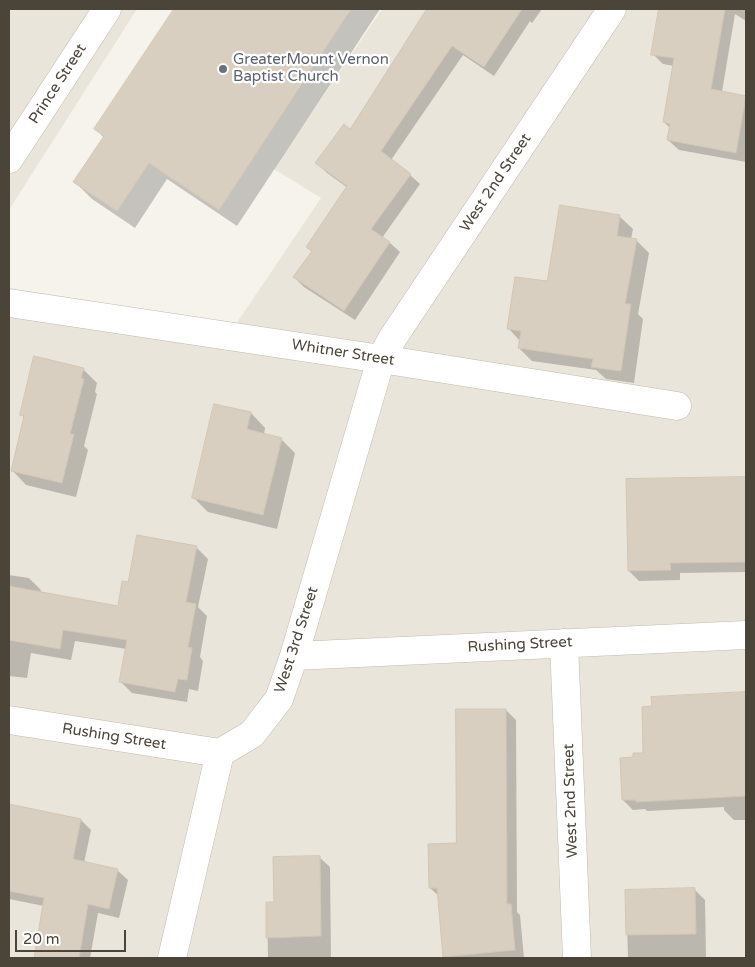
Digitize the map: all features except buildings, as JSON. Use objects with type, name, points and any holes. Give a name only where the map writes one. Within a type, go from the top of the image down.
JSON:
[{"type":"street","name":"Prince Street","points":[[9,159],[106,9]]},
{"type":"street","name":"West 2nd Street","points":[[381,359],[392,338],[612,9]]},
{"type":"street","name":"Whitner Street","points":[[9,303],[677,406]]},
{"type":"street","name":"West 3rd Street","points":[[220,753],[252,734],[279,699],[294,656],[381,359]]},
{"type":"street","name":"Rushing Street","points":[[294,656],[746,635]]},
{"type":"street","name":"West 2nd Street","points":[[564,643],[576,958]]},
{"type":"street","name":"Rushing Street","points":[[9,720],[220,753]]},
{"type":"street","points":[[172,958],[220,753]]},
{"type":"shaded area","points":[[9,9],[137,9],[9,210]]},
{"type":"shaded area","points":[[382,9],[746,9],[746,958],[9,958],[9,288],[236,324],[321,198],[274,169]]},
{"type":"place","name":"GreaterMount Vernon Baptist Church","points":[[223,69]]}]
